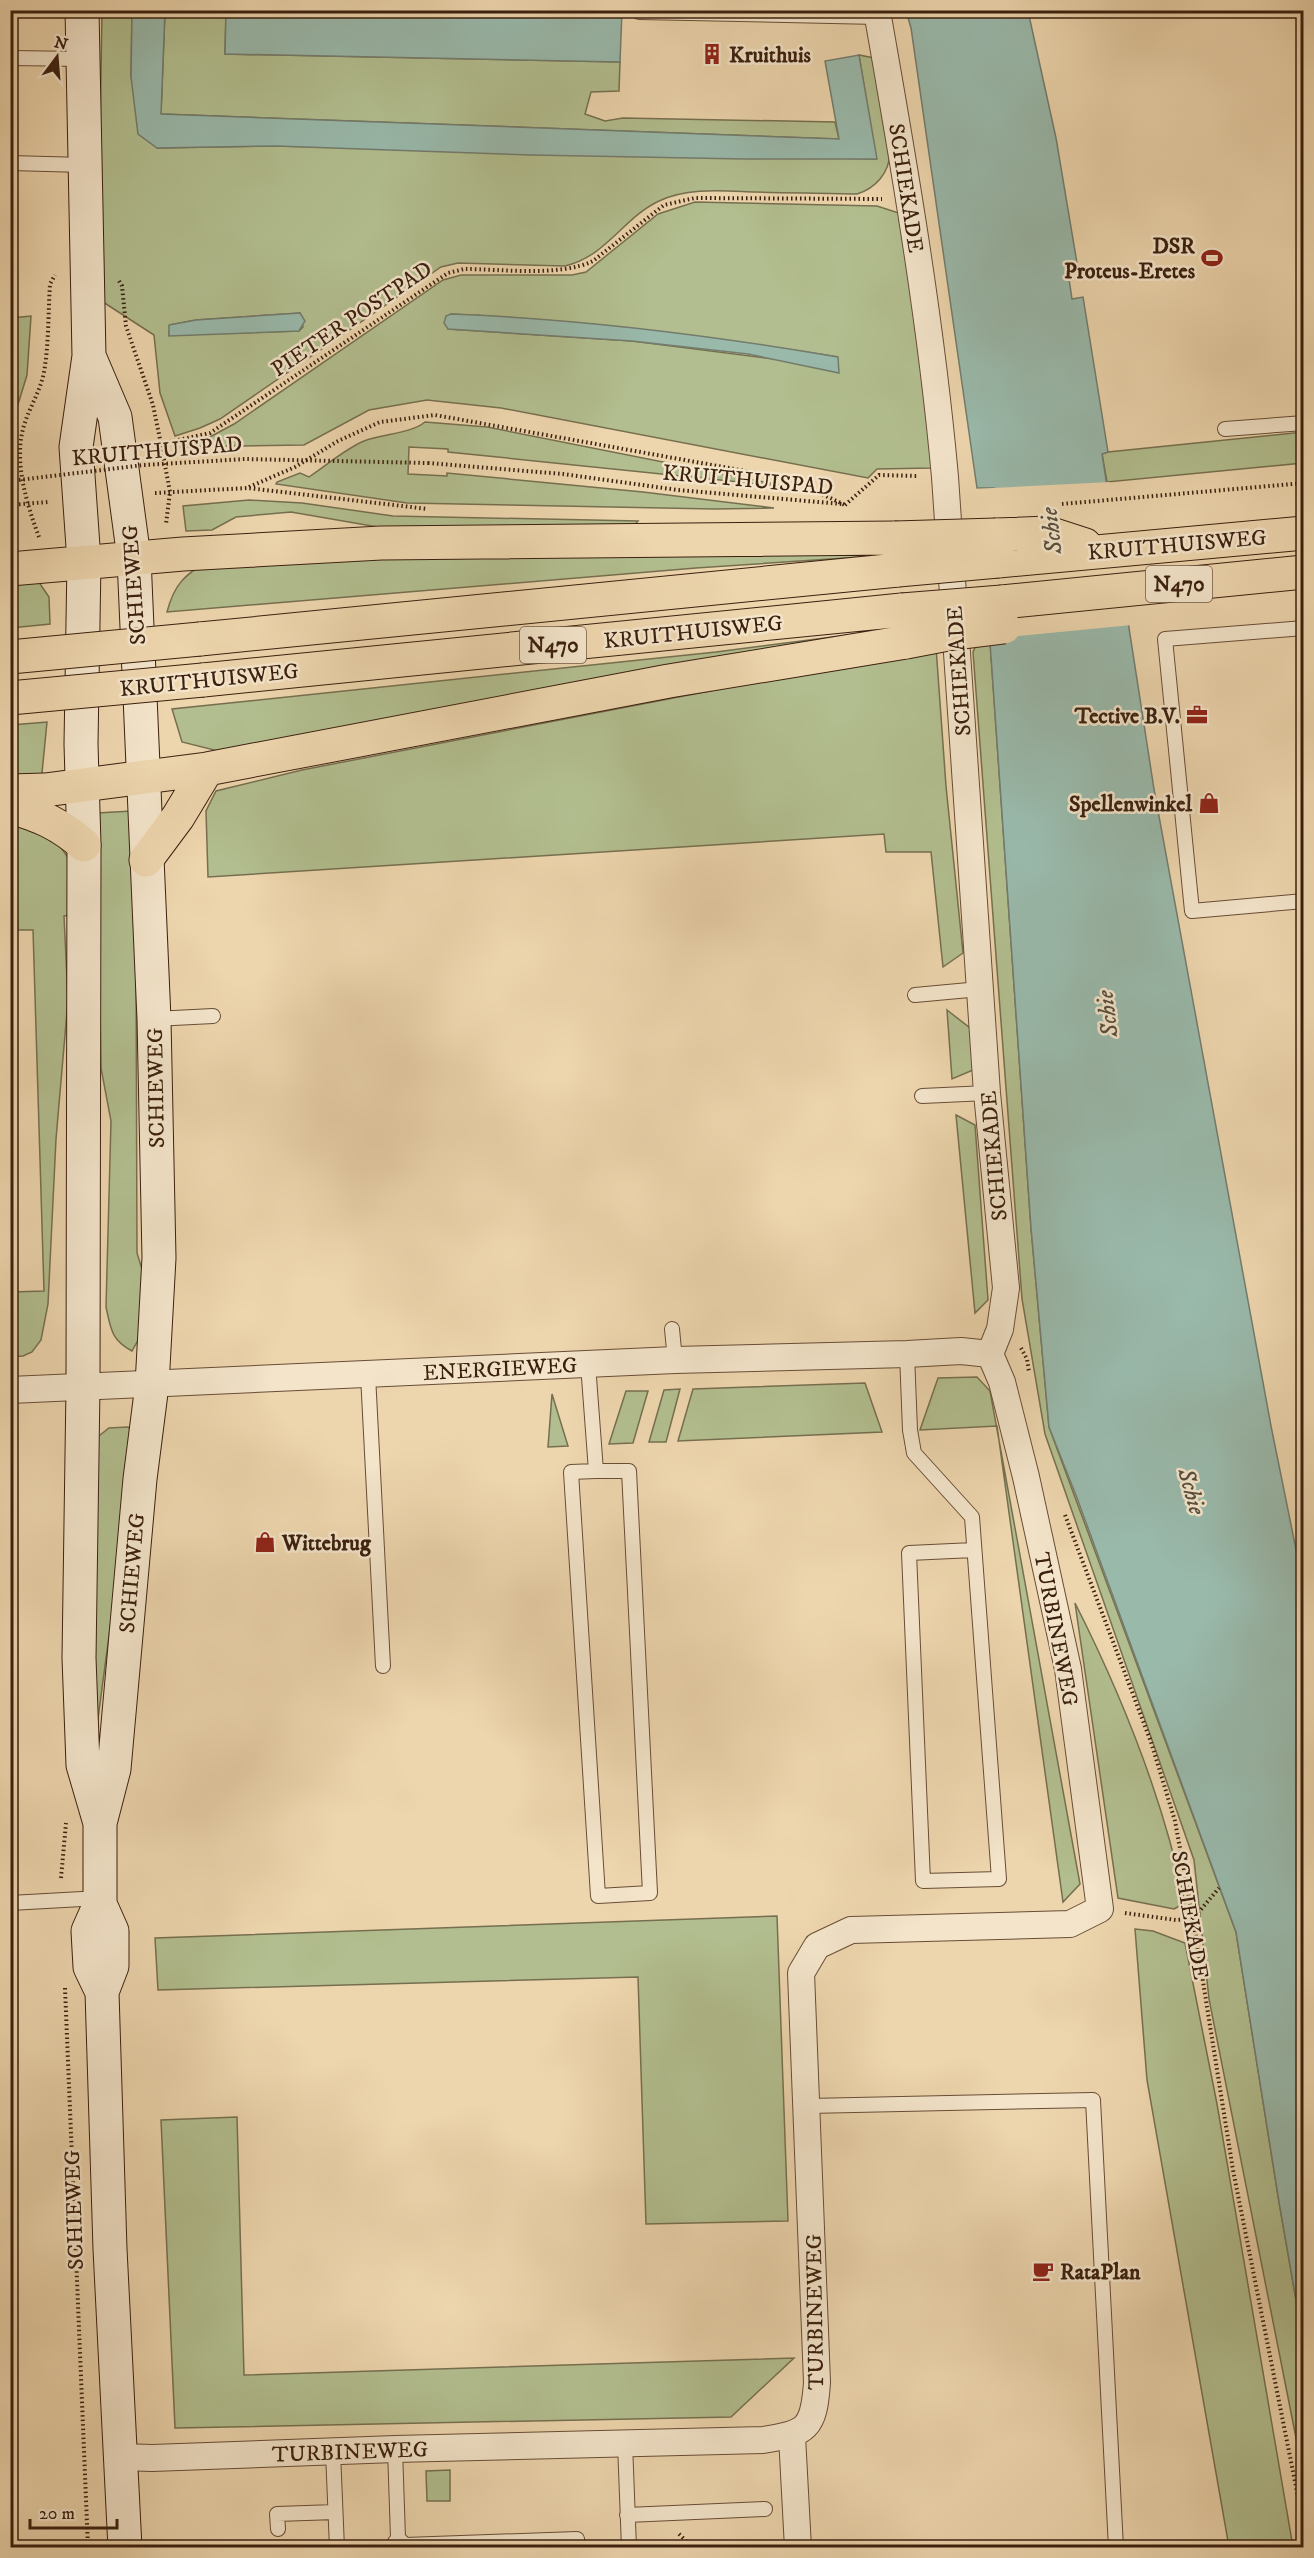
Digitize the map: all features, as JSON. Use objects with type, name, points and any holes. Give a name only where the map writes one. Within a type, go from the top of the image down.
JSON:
[{"type":"highway","name":"KRUITHUISWEG","points":[[10,657],[200,639],[897,554],[1048,533],[1101,550],[1304,533]]},
{"type":"highway","name":"N470","points":[[10,569],[84,561],[381,543],[897,554]]},
{"type":"highway","name":"KRUITHUISWEG","points":[[10,698],[902,610],[1304,573]]},
{"type":"highway","name":"N470","points":[[10,791],[45,790],[207,769],[669,681],[948,634],[1004,627],[1050,596]]},
{"type":"highway","points":[[146,860],[178,817],[207,769]]},
{"type":"highway","points":[[10,807],[37,814],[52,821],[84,845]]},
{"type":"street","name":"SCHIEWEG","points":[[82,10],[89,356],[76,447],[84,561],[81,785],[84,845],[83,1387],[79,1658],[83,1765],[100,1823]]},
{"type":"street","name":"SCHIEKADE","points":[[878,17],[910,199],[939,410],[945,477],[987,1093],[1006,1288],[1000,1329],[990,1354]]},
{"type":"street","name":"SCHIEWEG","points":[[89,356],[115,417],[134,558],[154,1019],[159,1258],[152,1385],[139,1490],[114,1769],[100,1823],[100,1901],[88,1931],[90,1967],[102,1992],[110,2249],[125,2547]]},
{"type":"street","name":"ENERGIEWEG","points":[[10,1390],[675,1359],[961,1351],[990,1354]]},
{"type":"street","name":"TURBINEWEG","points":[[121,2457],[152,2458],[395,2449],[763,2440],[792,2436],[803,2430],[812,2416],[817,2382],[801,1973],[817,1946],[851,1930],[1070,1924],[1100,1909],[1068,1669],[1026,1477],[1002,1382],[990,1354]]},
{"type":"street","points":[[792,2436],[798,2547]]},
{"type":"lane","points":[[639,12],[878,17]]},
{"type":"lane","points":[[10,58],[82,59]]},
{"type":"lane","points":[[10,163],[84,165]]},
{"type":"lane","points":[[1225,429],[1304,423]]},
{"type":"lane","points":[[1304,628],[1165,639],[1191,911],[1304,901]]},
{"type":"lane","points":[[915,995],[980,989]]},
{"type":"lane","points":[[154,1019],[213,1016]]},
{"type":"lane","points":[[922,1096],[987,1093]]},
{"type":"lane","points":[[672,1329],[675,1359]]},
{"type":"lane","points":[[907,1354],[910,1430],[914,1453],[972,1517],[999,1879],[923,1881],[909,1553],[974,1550]]},
{"type":"lane","points":[[588,1364],[596,1471]]},
{"type":"lane","points":[[368,1375],[382,1666]]},
{"type":"lane","points":[[596,1471],[629,1471],[650,1893],[598,1896],[571,1472],[596,1471]]},
{"type":"lane","points":[[10,1903],[62,1900],[100,1901]]},
{"type":"lane","points":[[808,2106],[1093,2100],[1116,2547]]},
{"type":"lane","points":[[625,2443],[629,2547]]},
{"type":"lane","points":[[395,2449],[400,2545],[543,2544],[577,2539],[578,2547]]},
{"type":"lane","points":[[333,2452],[337,2547]]},
{"type":"lane","points":[[627,2515],[765,2509]]},
{"type":"lane","points":[[313,2512],[313,2527]]},
{"type":"lane","points":[[278,2529],[277,2514],[335,2512]]},
{"type":"lane","points":[[295,2513],[296,2528]]},
{"type":"path","name":"PIETER POSTPAD","points":[[161,444],[210,433],[448,273],[464,269],[564,270],[580,267],[593,261],[664,205],[695,198],[910,199]]},
{"type":"path","points":[[10,506],[28,503],[19,451],[24,426],[43,379],[50,284],[55,274]]},
{"type":"path","points":[[117,278],[122,286],[126,326],[153,405],[161,444]]},
{"type":"path","name":"KRUITHUISPAD","points":[[161,444],[170,492],[248,488],[295,467],[338,441],[380,422],[435,415],[790,479],[845,505]]},
{"type":"path","name":"KRUITHUISPAD","points":[[10,481],[144,465],[245,459],[428,463],[563,474],[678,490],[845,505]]},
{"type":"path","points":[[845,505],[879,476],[945,477]]},
{"type":"path","points":[[1056,504],[1304,483]]},
{"type":"path","points":[[1000,1329],[1015,1339],[1027,1359],[1031,1382]]},
{"type":"path","name":"SCHIEKADE","points":[[1064,1514],[1151,1742],[1174,1821],[1193,1919],[1233,2170],[1304,2527]]},
{"type":"path","points":[[61,1872],[62,1900]]},
{"type":"path","points":[[1100,1909],[1176,1920],[1193,1919],[1219,1888]]},
{"type":"path","name":"SCHIEWEG","points":[[64,1984],[88,2547]]},
{"type":"green space","points":[[226,10],[225,54],[620,62],[619,91],[591,92],[585,114],[605,121],[623,118],[835,122],[839,139],[161,114],[165,11]]},
{"type":"green space","points":[[102,11],[132,11],[131,77],[157,148],[276,146],[876,159],[859,55],[874,58],[890,153],[887,167],[876,184],[857,194],[719,191],[682,194],[659,201],[646,208],[604,246],[580,261],[565,266],[458,263],[441,267],[220,419],[175,436],[160,393],[154,335],[103,302],[99,202]],"holes":[[[300,313],[303,327],[299,331],[169,335],[170,325],[196,320]]]},
{"type":"green space","points":[[695,202],[877,206],[902,214],[912,280],[932,468],[877,469],[868,478],[501,408],[427,400],[369,410],[304,445],[180,447],[208,438],[234,424],[443,280],[461,275],[572,275],[586,272],[658,214]],"holes":[[[451,314],[645,330],[838,357],[782,360],[632,341],[448,329]]]},
{"type":"green space","points":[[31,316],[27,375],[11,427],[11,318]]},
{"type":"green space","points":[[425,422],[487,427],[789,487],[448,452],[448,449],[409,447],[408,474],[447,476],[447,473],[643,492],[774,508],[714,509],[407,503],[276,484],[300,473],[309,477],[357,444],[413,429]]},
{"type":"green space","points":[[1303,432],[1303,463],[1107,482],[1102,454],[1108,452]]},
{"type":"green space","points":[[249,500],[302,503],[393,516],[638,521],[630,531],[401,531],[291,512],[236,517],[212,530],[186,531],[183,506]]},
{"type":"green space","points":[[874,547],[876,556],[696,568],[167,612],[181,582],[192,571],[208,561]]},
{"type":"green space","points":[[36,578],[49,597],[50,624],[11,628],[11,580]]},
{"type":"green space","points":[[903,628],[222,752],[182,742],[172,709],[716,652]]},
{"type":"green space","points":[[990,642],[1031,1228],[1049,1427],[1236,1932],[1303,2340],[1303,2473],[1209,1999],[1194,1860],[1045,1434],[1022,1299],[973,652],[977,643]]},
{"type":"green space","points":[[936,647],[946,786],[963,953],[943,967],[931,852],[886,852],[884,834],[208,877],[206,811],[216,791],[302,770]]},
{"type":"green space","points":[[47,722],[41,783],[11,783],[11,725]]},
{"type":"green space","points":[[132,811],[136,961],[137,1253],[149,1292],[142,1333],[132,1351],[116,1338],[106,1307],[111,1121],[101,1068],[97,813]]},
{"type":"green space","points":[[11,818],[60,846],[78,872],[72,915],[64,916],[68,1000],[56,1139],[48,1304],[41,1340],[32,1352],[23,1356],[11,1357],[11,1292],[44,1291],[33,930],[18,930],[16,880],[11,880]]},
{"type":"green space","points":[[947,1010],[970,1028],[973,1070],[952,1079]]},
{"type":"green space","points":[[956,1115],[975,1125],[988,1300],[975,1313]]},
{"type":"green space","points":[[977,1377],[990,1391],[996,1426],[920,1430],[938,1378]]},
{"type":"green space","points":[[865,1383],[882,1432],[678,1441],[693,1389]]},
{"type":"green space","points":[[680,1389],[666,1442],[649,1442],[664,1390]]},
{"type":"green space","points":[[626,1391],[648,1391],[633,1443],[609,1444]]},
{"type":"green space","points":[[552,1394],[568,1446],[548,1447]]},
{"type":"green space","points":[[128,1427],[133,1433],[128,1493],[91,1771],[95,1439],[109,1428]]},
{"type":"green space","points":[[999,1440],[1080,1884],[1063,1902]]},
{"type":"green space","points":[[1075,1603],[1125,1712],[1153,1787],[1185,1903],[1174,1909],[1118,1898]]},
{"type":"green space","points":[[777,1916],[788,2221],[646,2224],[638,1977],[158,1990],[155,1938]]},
{"type":"green space","points":[[1135,1929],[1153,1931],[1185,1943],[1217,2104],[1293,2547],[1229,2547],[1147,2080]]},
{"type":"green space","points":[[237,2117],[244,2375],[794,2358],[731,2417],[175,2428],[161,2120]]},
{"type":"green space","points":[[450,2470],[450,2501],[427,2501],[426,2471]]},
{"type":"water","points":[[132,11],[165,11],[161,114],[839,139],[825,61],[859,55],[877,159],[531,155],[276,146],[157,148],[138,134],[131,77]]},
{"type":"water","points":[[226,11],[622,11],[620,62],[225,54]]},
{"type":"water","name":"Schie","points":[[906,11],[1028,11],[1056,138],[1078,269],[1068,272],[1072,299],[1083,297],[1108,452],[1102,454],[1154,789],[1271,1426],[1303,1584],[1303,2340],[1236,1932],[1049,1427],[1031,1228],[990,642],[1010,640],[994,488],[977,488],[911,28]]},
{"type":"water","points":[[300,313],[305,321],[299,331],[169,336],[169,325],[196,320]]},
{"type":"water","points":[[451,314],[597,324],[742,342],[838,357],[839,373],[748,354],[632,341],[448,329],[444,323],[446,316]]},
{"type":"pier","points":[[1110,482],[1132,625],[1007,637],[991,490],[977,491],[974,489]]},
{"type":"place","name":"Kruithuis","points":[[712,54]]},
{"type":"place","name":"DSR Proteus-Eretes","points":[[1212,258]]},
{"type":"place","name":"Tective B.V.","points":[[1197,715]]},
{"type":"place","name":"Spellenwinkel","points":[[1209,803]]},
{"type":"place","name":"Wittebrug","points":[[265,1542]]},
{"type":"place","name":"RataPlan","points":[[1043,2271]]}]
